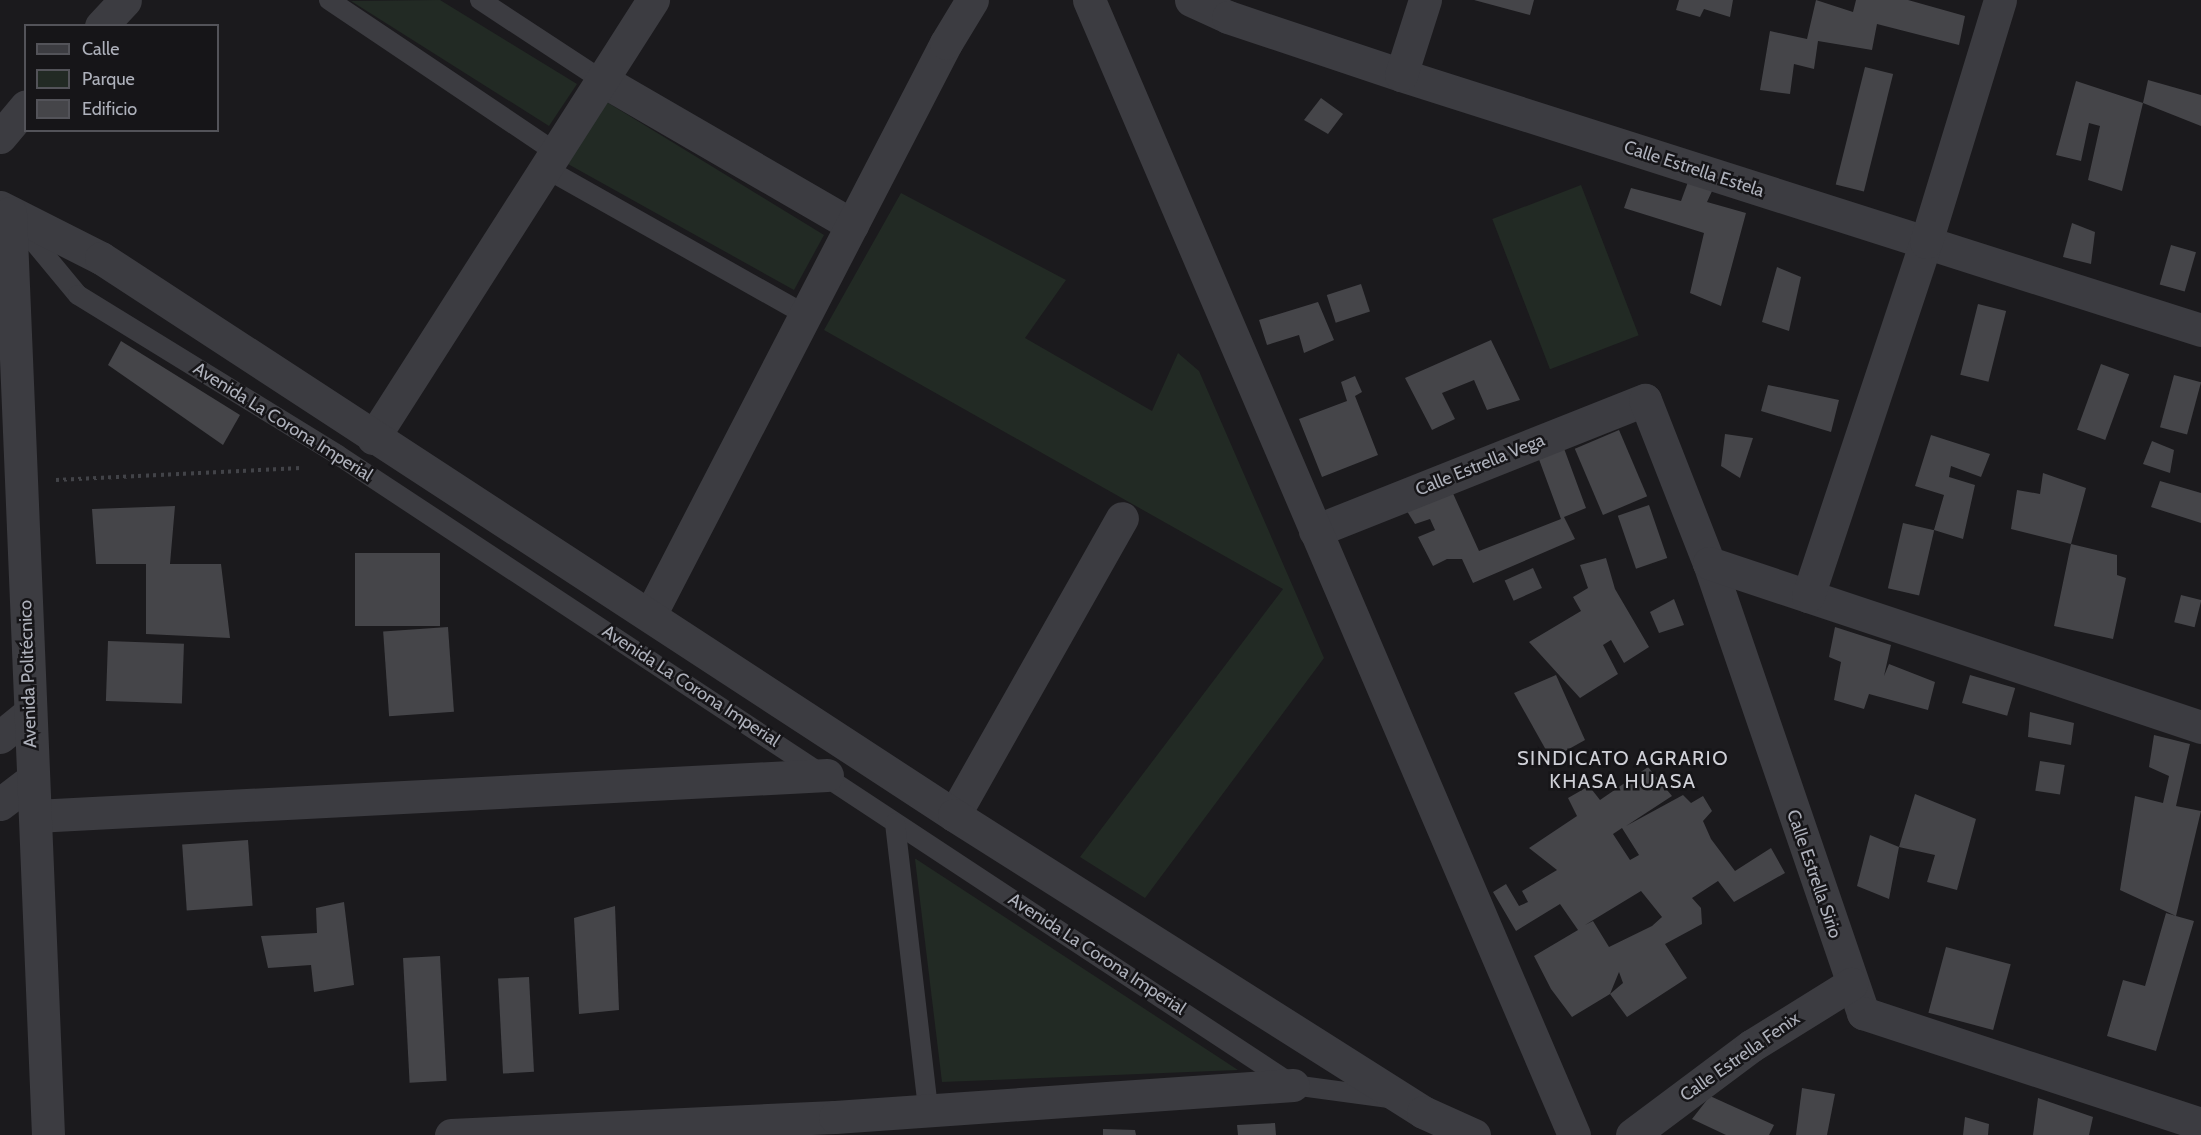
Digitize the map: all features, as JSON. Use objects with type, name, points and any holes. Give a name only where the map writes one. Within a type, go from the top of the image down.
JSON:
[{"type":"street","points":[[103,24],[125,0]]},
{"type":"street","points":[[373,438],[653,0]]},
{"type":"street","points":[[650,615],[852,225],[972,0]]},
{"type":"street","points":[[1089,0],[1574,1135]]},
{"type":"street","name":"Calle Estrella Estela","points":[[1191,0],[1228,17],[1401,75],[2201,330]]},
{"type":"street","points":[[1401,75],[1425,0]]},
{"type":"street","points":[[1808,596],[1926,242],[2000,0]]},
{"type":"street","points":[[602,80],[852,225]]},
{"type":"street","points":[[0,137],[24,108]]},
{"type":"street","name":"Avenida La Corona Imperial","points":[[5,210],[101,258],[373,438],[650,615],[954,815],[1405,1100],[1474,1135]]},
{"type":"street","name":"Avenida Politécnico","points":[[5,210],[6,293],[20,482],[48,1135]]},
{"type":"street","name":"Calle Estrella Vega","points":[[1315,531],[1644,400]]},
{"type":"street","name":"Calle Estrella Sirio","points":[[1644,400],[1709,563],[1851,984],[1863,1013],[2201,1124]]},
{"type":"street","points":[[954,815],[1122,518]]},
{"type":"street","points":[[1709,563],[2201,727]]},
{"type":"street","points":[[0,736],[30,714]]},
{"type":"street","points":[[35,816],[827,775]]},
{"type":"street","points":[[0,804],[33,779]]},
{"type":"street","name":"Calle Estrella Fenix","points":[[1632,1135],[1751,1046],[1851,984]]},
{"type":"street","points":[[451,1135],[835,1126],[928,1108],[1293,1085]]},
{"type":"lane","points":[[329,0],[550,160],[806,315]]},
{"type":"lane","points":[[480,0],[602,80]]},
{"type":"lane","name":"Avenida La Corona Imperial","points":[[5,210],[78,295],[338,455],[827,775],[895,823],[1293,1085],[1405,1100]]},
{"type":"lane","points":[[895,823],[928,1108]]},
{"type":"path","points":[[20,482],[313,467],[338,455]]},
{"type":"green space","points":[[440,0],[577,84],[549,126],[351,1]]},
{"type":"green space","points":[[605,101],[824,235],[794,290],[568,164]]},
{"type":"green space","points":[[1581,185],[1639,335],[1550,369],[1492,219]]},
{"type":"green space","points":[[901,193],[1066,280],[1025,338],[1152,411],[1178,353],[1199,371],[1324,658],[1145,898],[1080,857],[1283,589],[824,330]]},
{"type":"green space","points":[[916,859],[1238,1070],[942,1082]]},
{"type":"building","points":[[1474,0],[1534,0],[1530,15]]},
{"type":"building","points":[[1679,0],[1733,0],[1730,17],[1704,9],[1700,17],[1676,10]]},
{"type":"building","points":[[1816,0],[1853,12],[1856,0],[1908,0],[1965,16],[1959,45],[1877,24],[1872,50],[1818,41],[1814,69],[1794,64],[1790,94],[1760,90],[1770,31],[1807,39]]},
{"type":"building","points":[[1865,67],[1893,74],[1864,191],[1836,184]]},
{"type":"building","points":[[2148,80],[2201,95],[2201,126],[2143,103]]},
{"type":"building","points":[[2076,81],[2143,103],[2122,191],[2088,180],[2100,126],[2089,123],[2081,161],[2056,155]]},
{"type":"building","points":[[1321,98],[1343,114],[1328,134],[1304,120]]},
{"type":"building","points":[[1688,182],[1713,189],[1707,202],[1746,213],[1721,306],[1690,293],[1704,233],[1624,208],[1631,188],[1681,201]]},
{"type":"building","points":[[2072,223],[2095,232],[2091,264],[2063,257]]},
{"type":"building","points":[[2171,245],[2196,252],[2185,292],[2160,284]]},
{"type":"building","points":[[1777,267],[1801,277],[1789,331],[1762,322]]},
{"type":"building","points":[[1361,284],[1370,312],[1336,323],[1327,295]]},
{"type":"building","points":[[1318,302],[1334,340],[1304,353],[1299,335],[1267,345],[1259,320]]},
{"type":"building","points":[[1978,304],[2006,311],[1988,382],[1960,375]]},
{"type":"building","points":[[1491,340],[1520,400],[1487,410],[1474,380],[1442,393],[1455,419],[1432,430],[1405,378]]},
{"type":"building","points":[[121,341],[240,415],[223,445],[108,365]]},
{"type":"building","points":[[2101,364],[2129,374],[2105,440],[2077,430]]},
{"type":"building","points":[[2174,375],[2201,382],[2187,434],[2160,427]]},
{"type":"building","points":[[1355,376],[1362,392],[1355,396],[1378,455],[1322,477],[1299,419],[1347,401],[1341,382]]},
{"type":"building","points":[[1768,385],[1839,400],[1831,432],[1761,411]]},
{"type":"building","points":[[1619,430],[1647,496],[1603,515],[1575,449]]},
{"type":"building","points":[[1725,434],[1753,438],[1740,478],[1721,466]]},
{"type":"building","points":[[1931,435],[1990,454],[1981,477],[1951,466],[1949,477],[1975,485],[1963,539],[1934,530],[1944,495],[1915,486]]},
{"type":"building","points":[[2152,441],[2174,450],[2170,473],[2143,464]]},
{"type":"building","points":[[1562,443],[1586,508],[1564,517],[1575,539],[1473,583],[1462,559],[1447,559],[1433,566],[1418,537],[1435,530],[1430,519],[1415,524],[1405,508],[1451,489],[1479,551],[1561,519],[1537,454]]},
{"type":"building","points":[[2043,473],[2086,488],[2071,544],[2011,529],[2017,490],[2040,494]]},
{"type":"building","points":[[2160,481],[2201,493],[2201,523],[2151,507]]},
{"type":"building","points":[[1649,505],[1667,558],[1636,569],[1618,516]]},
{"type":"building","points":[[175,506],[170,564],[221,564],[230,638],[146,634],[146,564],[96,564],[92,509]]},
{"type":"building","points":[[1903,523],[1934,530],[1919,595],[1888,588]]},
{"type":"building","points":[[2071,544],[2117,555],[2117,575],[2126,578],[2113,639],[2054,626]]},
{"type":"building","points":[[355,553],[440,553],[440,626],[355,626]]},
{"type":"building","points":[[1606,558],[1615,589],[1649,647],[1624,663],[1611,640],[1603,645],[1618,674],[1580,698],[1529,642],[1581,611],[1573,597],[1588,588],[1580,565]]},
{"type":"building","points":[[1533,568],[1542,588],[1514,601],[1505,581]]},
{"type":"building","points":[[2181,595],[2201,600],[2195,627],[2174,622]]},
{"type":"building","points":[[1674,599],[1684,625],[1659,633],[1650,612]]},
{"type":"building","points":[[448,627],[454,712],[389,716],[383,632]]},
{"type":"building","points":[[1835,627],[1891,645],[1884,676],[1889,664],[1935,682],[1928,710],[1869,694],[1864,709],[1834,700],[1841,662],[1829,657]]},
{"type":"building","points":[[108,641],[184,644],[182,704],[106,701]]},
{"type":"building","points":[[1556,675],[1585,740],[1551,759],[1514,693]]},
{"type":"building","points":[[1970,675],[2015,688],[2007,716],[1962,703]]},
{"type":"building","points":[[2030,712],[2074,723],[2071,745],[2028,737]]},
{"type":"building","points":[[2154,735],[2190,744],[2176,806],[2201,811],[2176,916],[2120,890],[2135,796],[2163,803],[2169,776],[2149,767]]},
{"type":"building","points":[[2040,761],[2065,765],[2060,795],[2035,791]]},
{"type":"building","points":[[1648,767],[1672,796],[1626,826],[1683,795],[1691,803],[1703,796],[1712,811],[1703,821],[1711,839],[1735,871],[1771,848],[1785,873],[1734,902],[1718,881],[1692,898],[1701,908],[1702,924],[1665,944],[1687,978],[1627,1017],[1610,994],[1572,1017],[1551,989],[1534,956],[1578,930],[1560,904],[1516,931],[1493,892],[1506,884],[1519,906],[1528,902],[1522,891],[1557,870],[1529,848],[1577,816],[1568,798],[1589,786],[1600,800]],"holes":[[[1622,828],[1639,855],[1630,860],[1613,834]],[[1641,891],[1662,917],[1652,926],[1609,947],[1593,921],[1585,925]],[[1619,972],[1623,983],[1610,994]]]},
{"type":"building","points":[[1915,794],[1976,819],[1957,890],[1927,882],[1935,855],[1899,847]]},
{"type":"building","points":[[1870,835],[1899,847],[1889,899],[1857,886]]},
{"type":"building","points":[[248,840],[253,906],[187,910],[182,845]]},
{"type":"building","points":[[344,902],[354,985],[314,992],[311,965],[268,968],[261,936],[317,933],[316,908]]},
{"type":"building","points":[[615,906],[619,1010],[579,1014],[574,918]]},
{"type":"building","points":[[2166,913],[2194,921],[2156,1051],[2107,1036],[2123,980],[2145,986]]},
{"type":"building","points":[[1946,947],[2011,964],[1993,1030],[1928,1013]]},
{"type":"building","points":[[440,956],[447,1081],[410,1083],[403,958]]},
{"type":"building","points":[[529,977],[534,1072],[503,1073],[498,979]]},
{"type":"building","points":[[1802,1088],[1835,1094],[1827,1135],[1796,1135]]},
{"type":"building","points":[[1710,1096],[1774,1125],[1769,1135],[1726,1135],[1692,1119]]},
{"type":"building","points":[[2038,1098],[2093,1117],[2089,1135],[2033,1135]]},
{"type":"building","points":[[1965,1117],[1989,1124],[1988,1135],[1963,1135]]},
{"type":"building","points":[[1275,1123],[1276,1135],[1238,1135],[1237,1125]]},
{"type":"building","points":[[1103,1129],[1135,1130],[1136,1135],[1103,1135]]},
{"type":"district","name":"SINDICATO AGRARIO KHASA HUASA","points":[[1623,770]]}]
